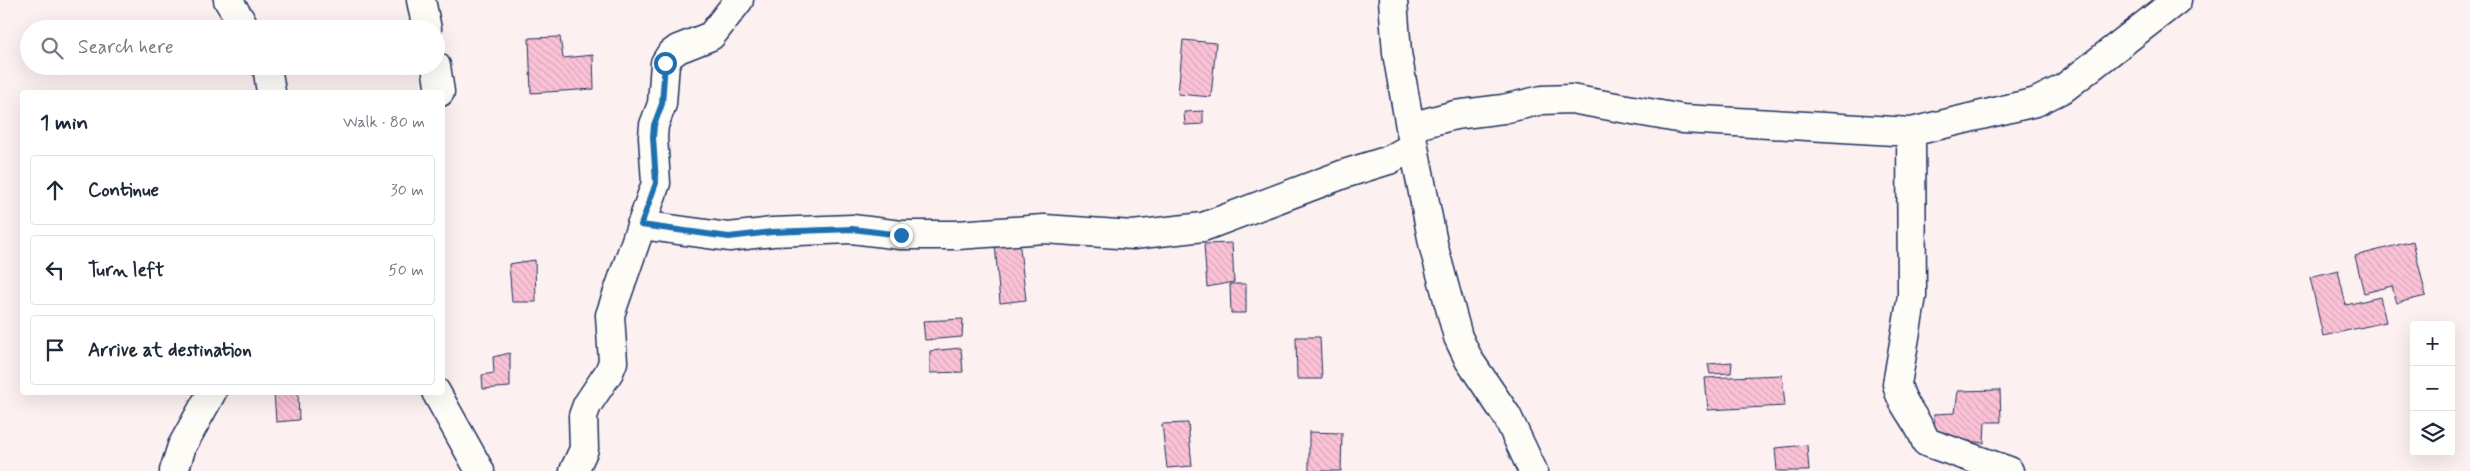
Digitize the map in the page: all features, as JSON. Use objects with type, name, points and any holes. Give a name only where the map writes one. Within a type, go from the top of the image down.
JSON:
[{"type":"street","points":[[228,0],[240,20]]},
{"type":"street","points":[[421,0],[425,20]]},
{"type":"street","points":[[574,471],[584,449],[583,416],[587,405],[609,372],[613,362],[610,315],[656,183],[653,137],[654,125],[662,104],[665,63],[670,55],[678,49],[711,36],[739,0]]},
{"type":"street","points":[[1393,0],[1397,52],[1412,137],[1434,248],[1458,338],[1469,360],[1507,416],[1533,471]]},
{"type":"street","points":[[641,225],[729,237],[772,232],[852,229],[901,235],[957,235],[1044,229],[1133,235],[1203,227],[1344,174],[1389,160],[1412,137],[1455,115],[1503,109],[1542,100],[1571,99],[1683,119],[1911,132],[2036,102],[2064,88],[2177,0]]},
{"type":"street","points":[[268,75],[271,90]]},
{"type":"street","points":[[437,75],[440,90]]},
{"type":"street","points":[[1911,132],[1912,296],[1897,384],[1899,396],[1921,426],[1926,442],[2009,471]]},
{"type":"street","points":[[174,471],[182,446],[210,395]]},
{"type":"street","points":[[438,395],[480,471]]},
{"type":"building","points":[[560,37],[563,58],[593,55],[594,89],[531,93],[529,38]]},
{"type":"building","points":[[1183,40],[1216,43],[1211,97],[1178,94]]},
{"type":"building","points":[[1203,111],[1203,124],[1185,125],[1184,112]]},
{"type":"building","points":[[1019,240],[1026,300],[1000,303],[995,244]]},
{"type":"building","points":[[2413,241],[2426,296],[2397,303],[2392,286],[2364,293],[2355,256]]},
{"type":"building","points":[[1232,243],[1234,282],[1207,287],[1204,244]]},
{"type":"building","points":[[535,260],[536,302],[512,302],[509,264]]},
{"type":"building","points":[[2338,270],[2346,305],[2380,297],[2386,322],[2323,336],[2310,277]]},
{"type":"building","points":[[1230,284],[1246,284],[1246,313],[1231,313]]},
{"type":"building","points":[[963,319],[962,337],[925,340],[923,321]]},
{"type":"building","points":[[1296,337],[1320,337],[1322,379],[1297,379]]},
{"type":"building","points":[[961,348],[963,372],[930,373],[930,351]]},
{"type":"building","points":[[510,353],[510,387],[483,389],[482,375],[494,373],[493,357]]},
{"type":"building","points":[[1732,362],[1731,373],[1710,374],[1708,364]]},
{"type":"building","points":[[1782,375],[1785,406],[1708,410],[1705,378]]},
{"type":"building","points":[[2000,390],[2001,422],[1985,422],[1984,443],[1935,437],[1934,414],[1955,413],[1958,391]]},
{"type":"building","points":[[274,395],[298,395],[299,420],[276,422]]},
{"type":"building","points":[[1188,423],[1192,466],[1167,468],[1162,424]]},
{"type":"building","points":[[1309,432],[1342,433],[1341,471],[1309,471]]},
{"type":"building","points":[[1807,445],[1809,471],[1777,471],[1775,448]]},
{"type":"route","points":[[665,63],[662,104],[654,125],[653,137],[656,183],[641,225],[729,237],[772,232],[852,229],[901,235]]}]
